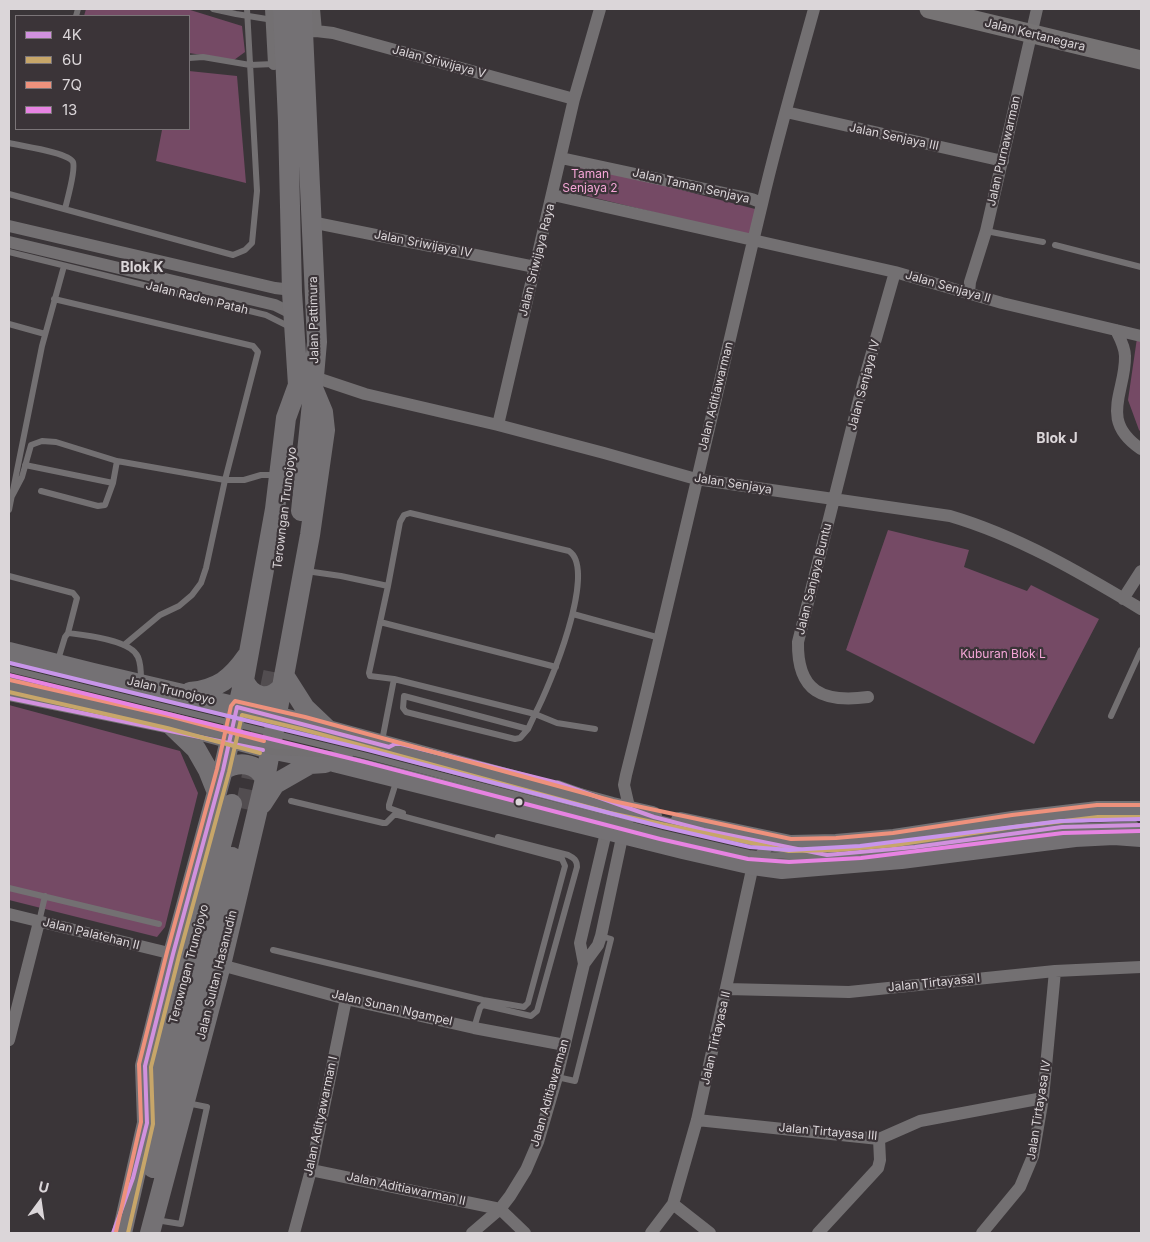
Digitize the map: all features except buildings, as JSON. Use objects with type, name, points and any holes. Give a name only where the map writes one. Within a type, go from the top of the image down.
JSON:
[{"type":"main road","name":"Jalan Pattimura","points":[[276,716],[270,668],[275,509],[286,418],[309,383],[317,342],[311,222],[309,31],[302,9]]},
{"type":"main road","name":"Jalan Pattimura","points":[[237,707],[244,680],[270,668],[303,570],[325,430],[323,412],[309,383],[294,322],[277,14]]},
{"type":"main road","name":"Terowngan Trunojoyo","points":[[270,668],[299,534],[309,383]]},
{"type":"main road","name":"Jalan Trunojoyo","points":[[9,652],[140,681],[180,693],[328,730],[384,748],[621,809],[790,845],[836,844],[894,838],[1098,811],[1140,824]]},
{"type":"main road","points":[[51,695],[58,662]]},
{"type":"main road","points":[[244,680],[252,692],[261,696],[276,694],[270,668]]},
{"type":"main road","points":[[180,693],[202,691],[216,687],[238,670],[270,668]]},
{"type":"main road","points":[[270,668],[305,708],[328,730]]},
{"type":"main road","points":[[9,685],[753,864],[782,869],[901,859],[1075,837],[1114,835],[1140,824]]},
{"type":"main road","points":[[136,1233],[155,1125],[145,1066],[216,790],[223,770],[237,707]]},
{"type":"main road","name":"Jalan Sultan Hasanudin","points":[[152,1226],[221,965],[244,808],[265,779],[276,716]]},
{"type":"main road","points":[[168,722],[196,749],[208,770],[216,790]]},
{"type":"main road","points":[[244,808],[276,784],[310,764],[334,762]]},
{"type":"main road","points":[[223,770],[236,764],[248,765],[260,771],[265,779]]},
{"type":"main road","name":"Terowngan Trunojoyo","points":[[155,1125],[178,1060],[244,808]]},
{"type":"main road","name":"Terowngan Trunojoyo","points":[[155,1125],[244,808]]},
{"type":"main road","points":[[894,838],[901,859]]},
{"type":"main road","points":[[178,1060],[184,1102]]},
{"type":"main road","points":[[122,1233],[133,1178],[155,1125]]},
{"type":"street","name":"Jalan Pattimura","points":[[309,31],[314,9]]},
{"type":"street","name":"Jalan Sriwijaya Raya","points":[[498,425],[553,195],[574,98],[600,9]]},
{"type":"street","name":"Jalan Aditiawarman","points":[[584,964],[580,943],[621,809],[624,785],[762,203],[814,9]]},
{"type":"street","name":"Jalan Kertanegara","points":[[929,9],[1141,60]]},
{"type":"street","name":"Jalan Purnawarman","points":[[969,293],[970,282],[986,231],[1038,9]]},
{"type":"street","name":"Jalan Sriwijaya V","points":[[309,31],[333,33],[574,98]]},
{"type":"street","name":"Jalan Senjaya III","points":[[786,112],[1003,161]]},
{"type":"street","name":"Jalan Taman Senjaya","points":[[561,158],[762,203]]},
{"type":"street","points":[[553,195],[754,240]]},
{"type":"street","name":"Jalan Sriwijaya IV","points":[[311,222],[535,266]]},
{"type":"street","points":[[9,226],[275,288],[292,290]]},
{"type":"street","name":"Jalan Senjaya II","points":[[754,240],[895,272],[1002,303],[1141,336]]},
{"type":"street","name":"Jalan Raden Patah","points":[[9,242],[27,251],[275,305],[294,322]]},
{"type":"street","name":"Jalan Senjaya IV","points":[[834,499],[863,384],[895,272]]},
{"type":"street","points":[[1116,330],[1122,341],[1125,356],[1117,401],[1117,416],[1123,431],[1133,444],[1141,449]]},
{"type":"street","name":"Jalan Senjaya","points":[[309,383],[498,425],[696,480],[950,516],[981,525],[1018,541],[1141,609]]},
{"type":"street","name":"Jalan Sanjaya Buntu","points":[[834,499],[798,642],[798,651],[801,668],[808,684],[814,690],[824,696],[835,699],[868,697]]},
{"type":"street","points":[[1124,599],[1141,570]]},
{"type":"street","name":"Jalan Aditiawarman","points":[[472,1233],[500,1209],[526,1170],[538,1142],[557,1077],[584,964],[598,945],[615,831],[621,809],[624,785]]},
{"type":"street","name":"Jalan Tirtayasa II","points":[[651,1233],[673,1204],[697,1120],[753,864],[772,841]]},
{"type":"street","name":"Jalan Palatehan II","points":[[9,914],[173,954]]},
{"type":"street","points":[[9,1040],[39,922]]},
{"type":"street","name":"Jalan Sunan Ngampel","points":[[221,965],[346,999],[474,1028],[564,1045]]},
{"type":"street","name":"Jalan Tirtayasa I","points":[[727,989],[849,992],[1055,971],[1141,967]]},
{"type":"street","name":"Jalan Tirtayasa IV","points":[[982,1233],[1020,1187],[1033,1156],[1043,1098],[1055,971]]},
{"type":"street","name":"Jalan Adityawarman I","points":[[294,1233],[311,1170],[346,999]]},
{"type":"street","name":"Jalan Tirtayasa III","points":[[697,1120],[879,1138],[920,1121],[1043,1098]]},
{"type":"street","points":[[818,1233],[878,1168],[880,1160],[879,1138]]},
{"type":"street","name":"Jalan Aditiawarman II","points":[[311,1170],[500,1209]]},
{"type":"street","points":[[113,1233],[133,1178]]},
{"type":"street","points":[[673,1204],[710,1233]]},
{"type":"street","points":[[500,1209],[525,1233]]},
{"type":"lane","points":[[213,9],[277,14]]},
{"type":"lane","points":[[9,194],[233,255],[245,250],[252,243],[257,191],[247,12]]},
{"type":"lane","points":[[190,58],[203,57],[250,66],[280,64]]},
{"type":"lane","points":[[9,143],[55,153],[71,159],[74,164],[64,209]]},
{"type":"lane","points":[[986,231],[1043,242]]},
{"type":"lane","points":[[1055,245],[1141,267]]},
{"type":"lane","name":"Jalan Raden Patah","points":[[9,252],[27,251],[64,266],[266,315],[286,324],[294,322]]},
{"type":"lane","points":[[9,510],[45,334],[64,266]]},
{"type":"lane","points":[[54,299],[253,346],[258,352],[201,582],[192,595],[180,606],[160,615],[124,645]]},
{"type":"lane","points":[[9,324],[45,334]]},
{"type":"lane","points":[[12,496],[22,477],[31,444],[42,441],[56,442],[117,461],[225,480],[244,480],[261,475],[279,475]]},
{"type":"lane","points":[[41,491],[98,506],[105,505],[117,461]]},
{"type":"lane","points":[[24,464],[112,483]]},
{"type":"lane","points":[[404,696],[403,708],[406,712],[515,739],[520,738],[528,728],[535,714],[546,694],[556,667],[573,614],[578,571],[575,556],[569,551],[410,513],[404,515],[400,522],[369,675],[535,714],[558,723],[595,729]]},
{"type":"lane","points":[[303,570],[388,586]]},
{"type":"lane","points":[[9,576],[73,593],[76,598],[68,633],[64,637],[58,662],[9,646]]},
{"type":"lane","points":[[573,614],[660,638]]},
{"type":"lane","points":[[380,622],[556,667]]},
{"type":"lane","points":[[68,633],[86,635],[124,645],[132,650],[138,656],[140,681]]},
{"type":"lane","points":[[1111,716],[1141,650]]},
{"type":"lane","points":[[384,748],[394,680]]},
{"type":"lane","points":[[9,685],[384,748],[558,783],[654,817],[704,830],[827,855]]},
{"type":"lane","points":[[9,685],[274,752],[384,748],[662,833],[768,855],[827,855],[915,847],[1062,827],[1140,824]]},
{"type":"lane","points":[[392,692],[528,728]]},
{"type":"lane","points":[[398,778],[389,805],[392,813],[562,859],[564,862],[565,866],[528,1003],[524,1007],[483,1002]]},
{"type":"lane","points":[[291,801],[386,823],[392,813]]},
{"type":"lane","points":[[273,950],[483,1002],[531,1016],[537,1011],[577,863],[574,858],[392,813]]},
{"type":"lane","points":[[9,888],[159,924]]},
{"type":"lane","points":[[39,922],[45,896]]},
{"type":"lane","points":[[557,1077],[575,1081],[611,939],[600,936]]},
{"type":"lane","points":[[474,1028],[483,1002]]},
{"type":"lane","points":[[152,1226],[181,1224],[207,1107],[184,1102]]},
{"type":"green space","points":[[86,9],[187,9],[242,26],[245,52],[234,60],[190,53],[190,15],[84,15]]},
{"type":"green space","points":[[190,71],[237,76],[246,183],[156,161],[162,130],[190,130]]},
{"type":"green space","name":"Taman Senjaya 2","points":[[577,163],[759,210],[751,236],[571,192]]},
{"type":"green space","points":[[1137,338],[1141,340],[1141,432],[1128,400]]},
{"type":"green space","name":"Kuburan Blok L","points":[[888,530],[969,550],[964,567],[1027,591],[1031,585],[1099,619],[1034,744],[846,650]]},
{"type":"green space","points":[[9,705],[180,751],[198,793],[165,927],[157,937],[9,900]]},
{"type":"tunnel","points":[[245,809],[275,664]]},
{"type":"transit line","points":[[10,663],[368,750],[663,827],[750,847],[789,850],[860,846],[1061,821],[1141,819]]},
{"type":"transit line","name":"13","points":[[9,675],[365,762],[660,839],[748,859],[789,862],[861,858],[1063,833],[1140,831]]},
{"type":"transit line","name":"7Q","points":[[10,680],[169,716],[264,741]]},
{"type":"transit line","name":"6U","points":[[9,692],[167,728],[260,753]]},
{"type":"transit line","name":"4K","points":[[9,698],[263,750]]},
{"type":"transit line","name":"7Q","points":[[116,1232],[141,1122],[139,1064],[167,952],[217,769],[231,706],[235,701],[305,717],[613,801],[791,839],[836,838],[893,833],[1012,815],[1097,805],[1141,805]]},
{"type":"transit line","name":"4K","points":[[113,1233],[133,1178],[147,1123],[145,1066],[223,770],[237,707],[389,747],[401,744],[558,783],[654,817],[704,830],[827,855],[915,847],[1062,827],[1141,825]]},
{"type":"transit line","name":"6U","points":[[128,1233],[153,1124],[151,1067],[229,772],[242,715],[301,729],[610,813],[789,851],[837,850],[895,845],[1014,827],[1098,817],[1141,817]]},
{"type":"district","name":"Blok K","points":[[142,268]]},
{"type":"district","name":"Blok J","points":[[1057,439]]}]
